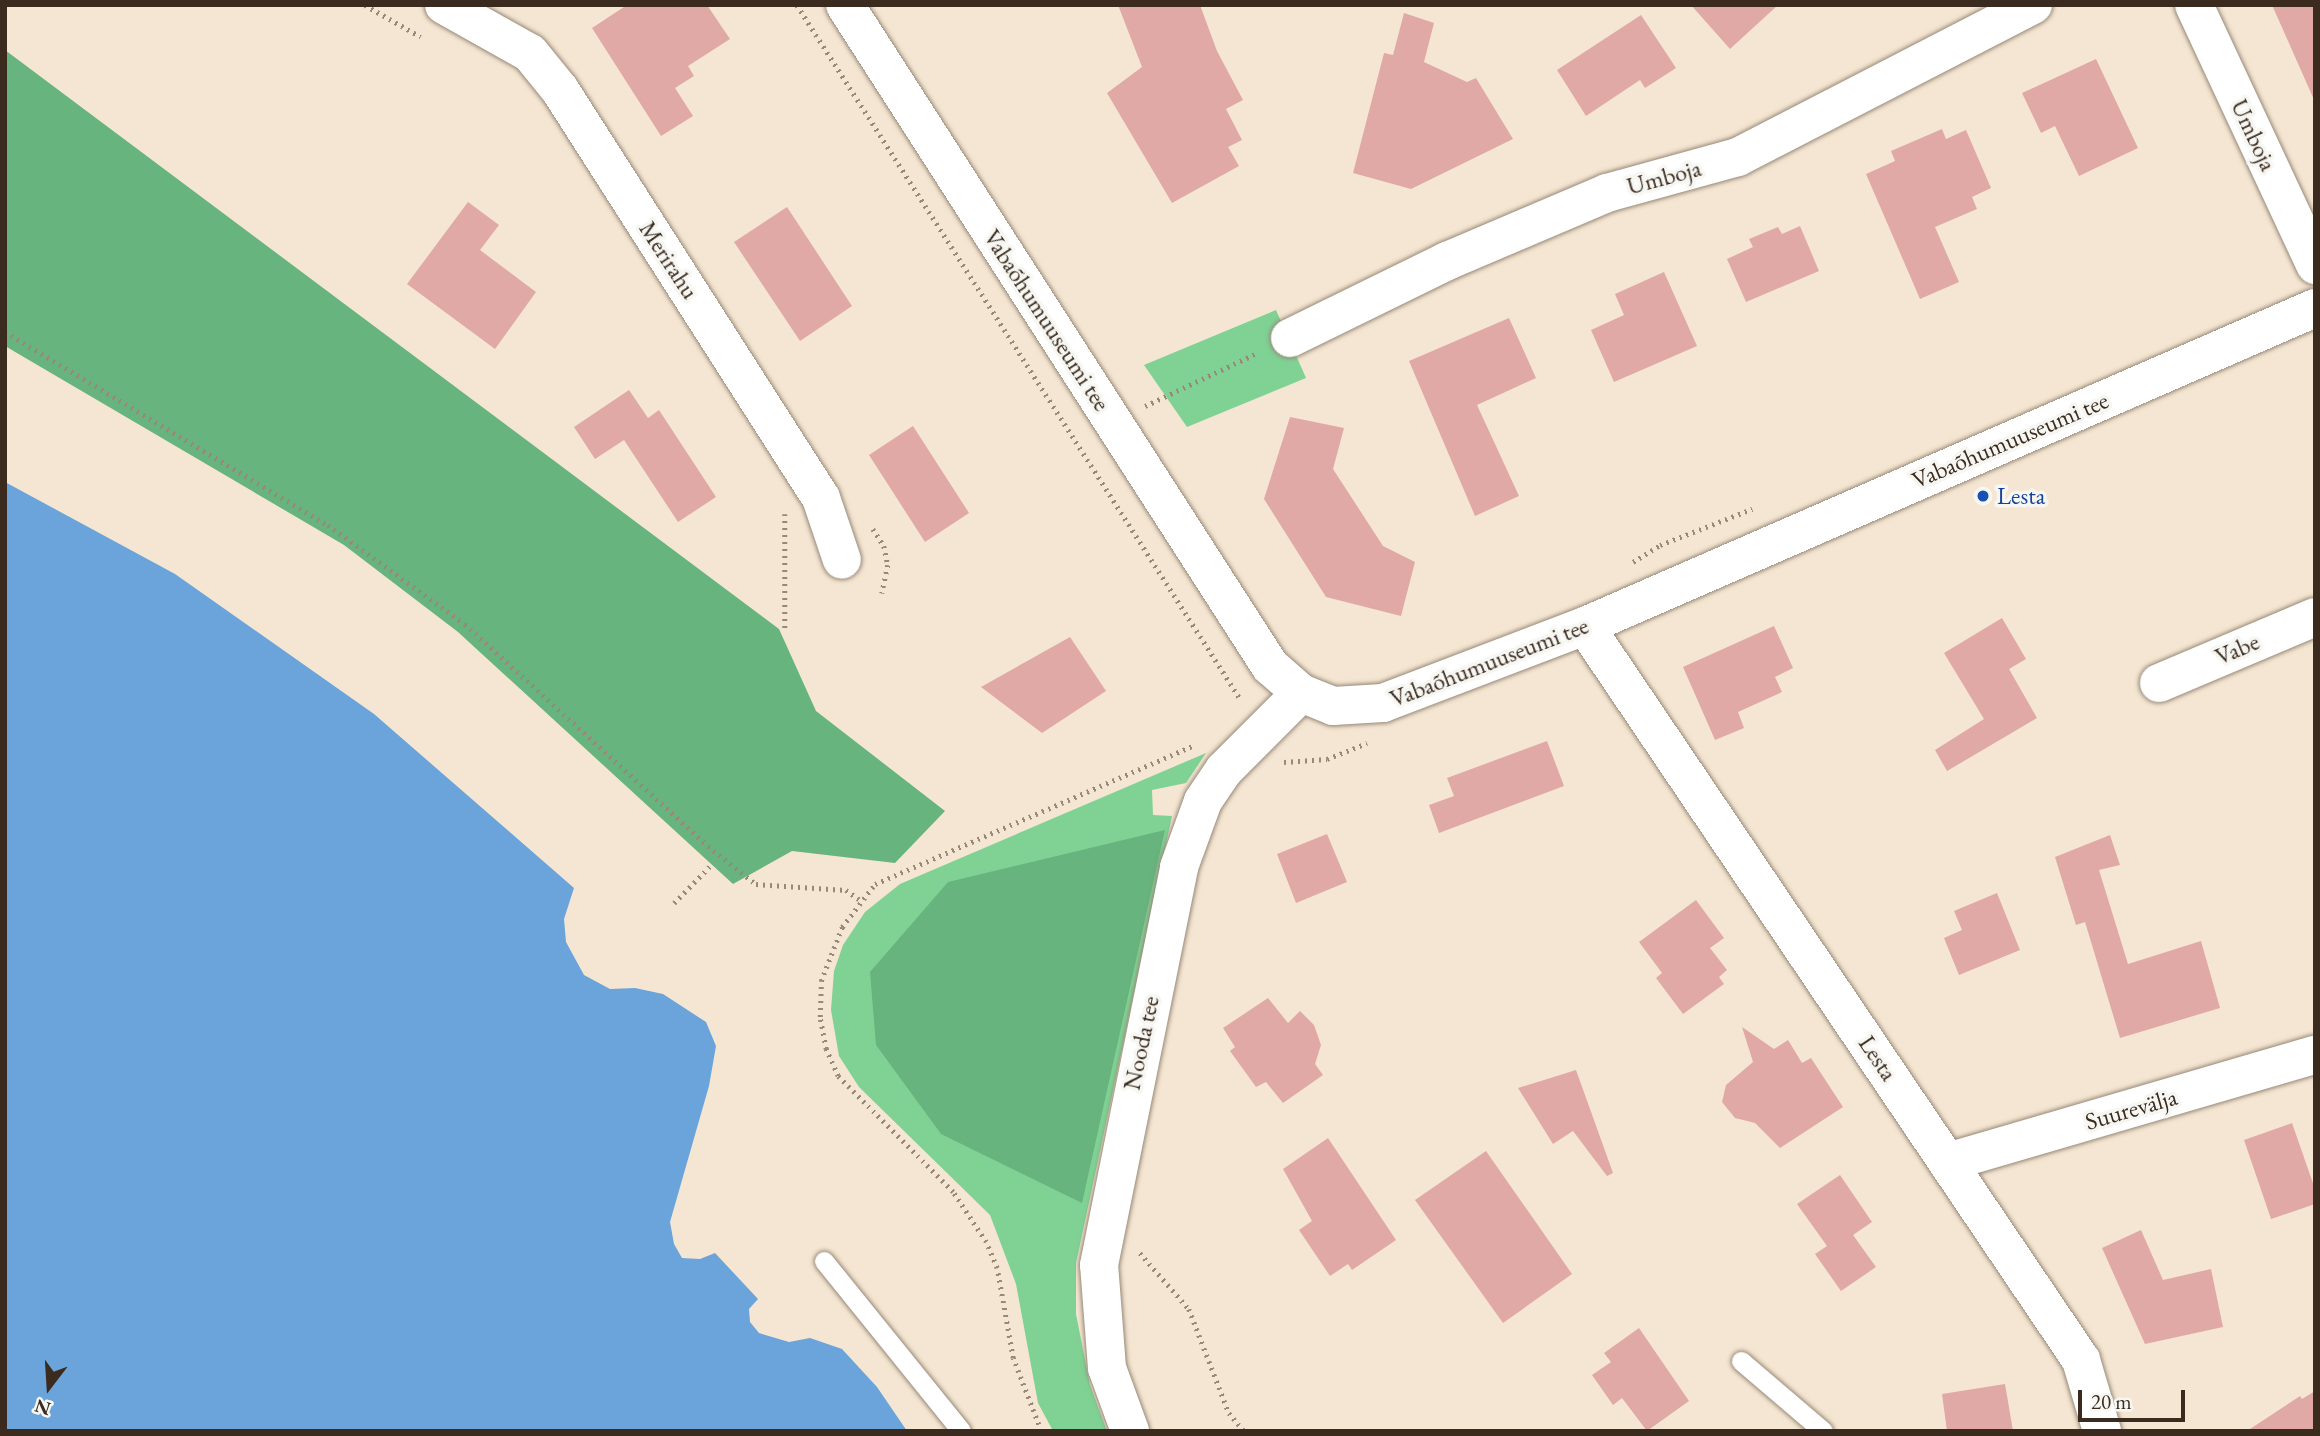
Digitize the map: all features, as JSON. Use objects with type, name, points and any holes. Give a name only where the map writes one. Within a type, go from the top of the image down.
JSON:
[{"type":"street","name":"Merirahu","points":[[444,5],[530,53],[560,90],[821,498],[842,560]]},
{"type":"street","name":"Vabaõhumuuseumi tee","points":[[845,5],[1270,666],[1301,693],[1334,705],[1383,703],[1585,626],[2315,308]]},
{"type":"street","name":"Umboja","points":[[1290,338],[1447,261],[1607,193],[1738,157],[1782,138],[1869,87],[2033,5]]},
{"type":"street","name":"Umboja","points":[[2194,5],[2315,265]]},
{"type":"street","name":"Vabe","points":[[2159,682],[2315,617]]},
{"type":"street","name":"Lesta","points":[[1585,626],[2081,1360],[2102,1431]]},
{"type":"street","name":"Nooda tee","points":[[1130,1431],[1107,1368],[1099,1314],[1099,1265],[1106,1215],[1179,867],[1195,823],[1224,770],[1301,693]]},
{"type":"street","name":"Suurevälja","points":[[1948,1162],[2315,1055]]},
{"type":"lane","points":[[824,1261],[961,1431]]},
{"type":"lane","points":[[1741,1361],[1823,1431]]},
{"type":"path","points":[[365,5],[426,40]]},
{"type":"path","points":[[797,5],[1234,686],[1241,702],[1240,710]]},
{"type":"path","points":[[5,332],[328,525],[465,624],[708,846],[756,884],[846,890],[859,899]]},
{"type":"path","points":[[1158,399],[1290,338]]},
{"type":"path","points":[[781,505],[786,529],[785,632]]},
{"type":"path","points":[[1041,1431],[1013,1358],[997,1268],[974,1218],[928,1166],[856,1099],[826,1049],[820,1017],[821,981],[842,927],[859,899],[875,884],[1203,741]]},
{"type":"path","points":[[674,903],[712,864]]},
{"type":"path","points":[[1106,1215],[1189,1309],[1229,1413],[1244,1431]]},
{"type":"green space","points":[[5,50],[779,629],[816,711],[945,811],[895,863],[792,851],[733,884],[458,632],[344,545],[5,346]]},
{"type":"green space","points":[[1276,310],[1306,378],[1187,427],[1144,365]]},
{"type":"green space","points":[[1206,753],[1186,783],[1152,790],[1153,815],[1172,816],[1076,1263],[1076,1314],[1090,1385],[1107,1431],[1053,1431],[1038,1403],[1016,1284],[990,1215],[859,1087],[839,1056],[831,1010],[834,971],[843,945],[865,912],[900,884]]},
{"type":"green space","points":[[1165,830],[1082,1203],[941,1134],[876,1045],[870,972],[948,882]]},
{"type":"water","points":[[5,482],[175,574],[374,714],[574,888],[564,919],[566,942],[584,975],[610,989],[635,988],[663,994],[706,1022],[716,1046],[709,1086],[670,1222],[674,1244],[682,1258],[700,1259],[715,1253],[758,1299],[749,1309],[750,1322],[759,1333],[789,1342],[810,1338],[842,1349],[877,1387],[907,1431],[5,1431]]},
{"type":"building","points":[[627,5],[707,5],[730,39],[688,66],[694,76],[675,88],[693,116],[661,136],[592,28]]},
{"type":"building","points":[[1118,5],[1200,5],[1217,51],[1243,100],[1226,109],[1242,140],[1228,147],[1239,166],[1172,203],[1107,93],[1142,67]]},
{"type":"building","points":[[1691,5],[1778,5],[1730,49]]},
{"type":"building","points":[[2272,5],[2315,5],[2315,102]]},
{"type":"building","points":[[1404,13],[1434,23],[1424,62],[1467,82],[1476,78],[1513,139],[1411,189],[1353,173],[1384,53],[1393,55]]},
{"type":"building","points":[[1641,15],[1676,68],[1645,88],[1640,80],[1586,116],[1557,70]]},
{"type":"building","points":[[2096,59],[2138,148],[2079,176],[2055,126],[2041,133],[2022,93]]},
{"type":"building","points":[[1942,129],[1946,139],[1966,130],[1991,188],[1972,197],[1977,209],[1935,227],[1959,282],[1920,299],[1866,174],[1895,161],[1891,151]]},
{"type":"building","points":[[468,202],[499,225],[480,250],[536,292],[495,349],[407,284]]},
{"type":"building","points":[[787,207],[852,306],[800,341],[734,242]]},
{"type":"building","points":[[1800,226],[1819,271],[1746,302],[1727,259],[1753,247],[1749,239],[1778,227],[1782,234]]},
{"type":"building","points":[[1664,272],[1697,346],[1614,382],[1591,330],[1624,315],[1615,294]]},
{"type":"building","points":[[1509,318],[1536,378],[1477,405],[1519,496],[1475,516],[1409,361]]},
{"type":"building","points":[[629,390],[648,418],[659,410],[716,497],[678,522],[624,440],[595,459],[574,427]]},
{"type":"building","points":[[1290,417],[1344,428],[1333,469],[1383,546],[1415,562],[1401,616],[1326,597],[1264,499]]},
{"type":"building","points":[[913,426],[969,513],[925,542],[869,455]]},
{"type":"building","points":[[2002,618],[2026,659],[2009,669],[2037,718],[1947,771],[1935,750],[1984,719],[1944,653]]},
{"type":"building","points":[[1774,626],[1793,668],[1775,677],[1782,692],[1738,712],[1744,728],[1715,740],[1683,667]]},
{"type":"building","points":[[1070,637],[1106,691],[1042,733],[981,687]]},
{"type":"building","points":[[1547,741],[1564,786],[1439,833],[1429,805],[1454,796],[1447,778]]},
{"type":"building","points":[[1327,834],[1347,882],[1296,903],[1277,854]]},
{"type":"building","points":[[2110,835],[2120,865],[2099,870],[2128,964],[2201,941],[2220,1008],[2120,1038],[2085,922],[2076,925],[2055,857]]},
{"type":"building","points":[[1997,893],[2020,950],[1959,975],[1944,938],[1962,930],[1954,911]]},
{"type":"building","points":[[1696,900],[1724,938],[1710,948],[1727,970],[1719,977],[1724,984],[1683,1014],[1656,978],[1662,973],[1639,942]]},
{"type":"building","points":[[1268,998],[1288,1023],[1300,1011],[1314,1025],[1321,1045],[1315,1064],[1323,1075],[1283,1103],[1266,1082],[1256,1087],[1230,1051],[1235,1047],[1223,1028]]},
{"type":"building","points":[[1742,1027],[1774,1049],[1788,1040],[1802,1063],[1811,1058],[1843,1107],[1780,1148],[1755,1123],[1735,1118],[1722,1102],[1726,1085],[1753,1062]]},
{"type":"building","points":[[1576,1070],[1613,1173],[1607,1176],[1573,1131],[1553,1144],[1518,1088]]},
{"type":"building","points":[[2292,1123],[2315,1189],[2315,1204],[2271,1219],[2244,1140]]},
{"type":"building","points":[[1328,1138],[1396,1240],[1352,1270],[1348,1264],[1330,1276],[1299,1230],[1312,1221],[1283,1169]]},
{"type":"building","points":[[1486,1151],[1572,1274],[1503,1323],[1415,1200]]},
{"type":"building","points":[[1840,1175],[1872,1222],[1853,1235],[1876,1267],[1841,1291],[1815,1254],[1827,1246],[1797,1204]]},
{"type":"building","points":[[2141,1230],[2163,1280],[2211,1269],[2223,1327],[2145,1344],[2102,1248]]},
{"type":"building","points":[[1639,1328],[1689,1401],[1647,1431],[1622,1398],[1613,1405],[1592,1375],[1611,1362],[1604,1353]]},
{"type":"building","points":[[2005,1384],[2013,1431],[1947,1431],[1942,1394]]},
{"type":"building","points":[[2315,1391],[2315,1431],[2247,1431],[2300,1396],[2302,1399]]},
{"type":"place","name":"Lesta","points":[[1983,496]]}]
